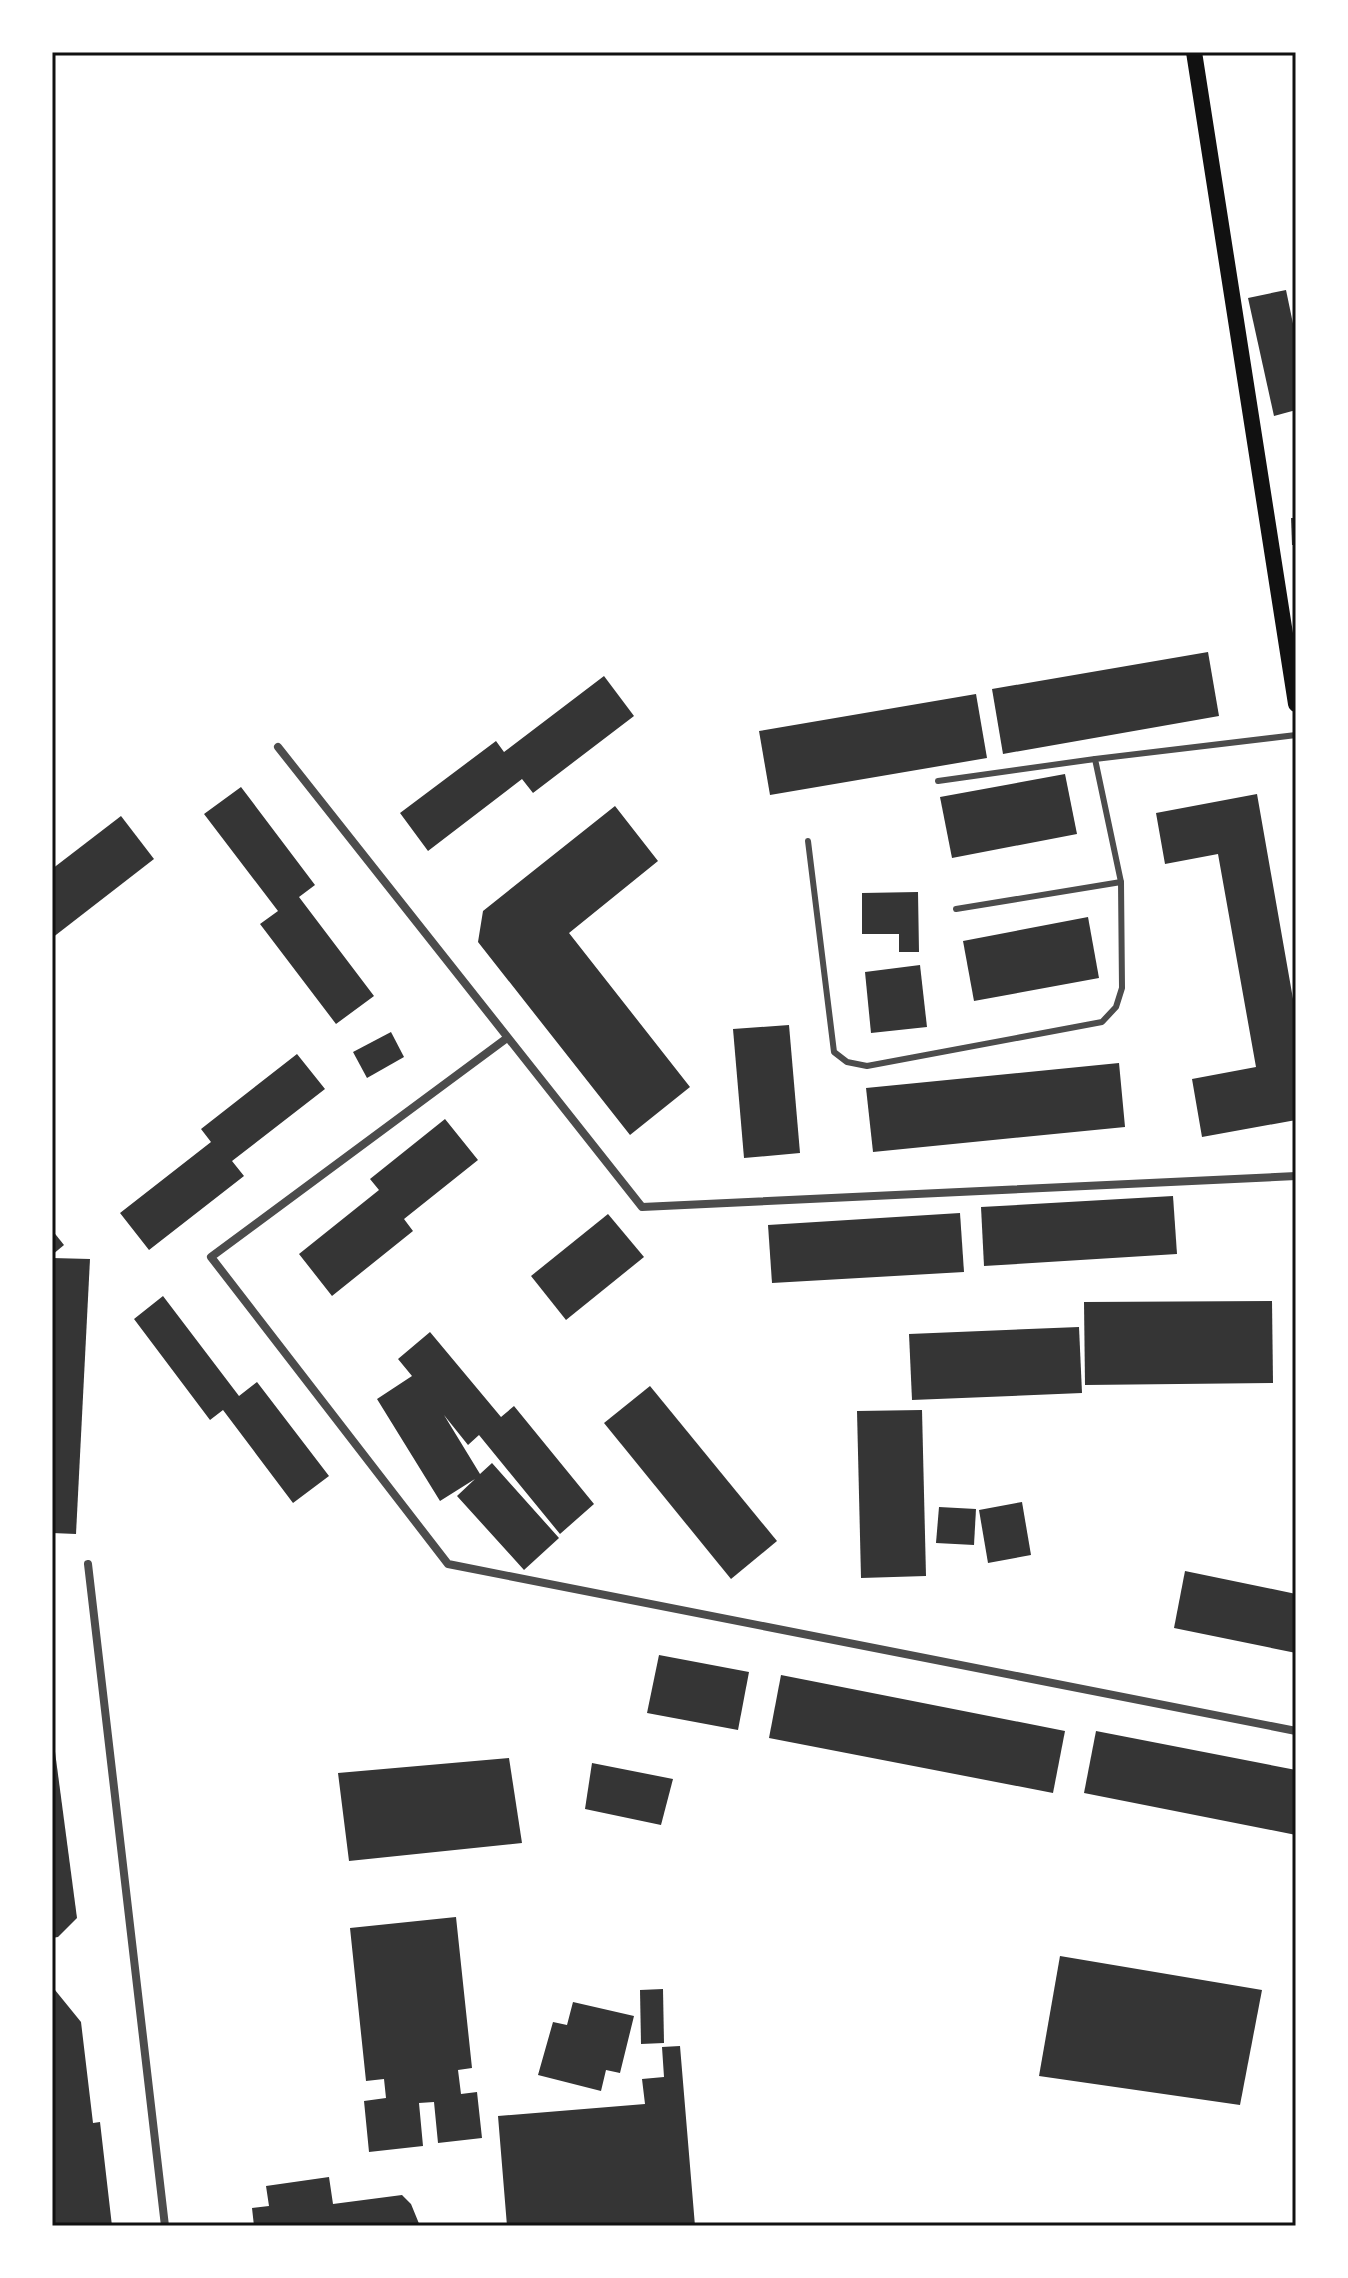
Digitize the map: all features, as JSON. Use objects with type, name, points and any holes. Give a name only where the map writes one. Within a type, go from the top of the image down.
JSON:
[{"type":"main road","points":[[1194,52],[1290,621],[1296,704]]},
{"type":"street","points":[[278,747],[642,1207],[1296,1176]]},
{"type":"street","points":[[507,1038],[211,1257],[448,1564],[1296,1731]]},
{"type":"street","points":[[88,1564],[165,2226]]},
{"type":"lane","points":[[938,781],[1296,735]]},
{"type":"lane","points":[[808,841],[834,1052],[847,1062],[867,1066],[1102,1022],[1116,1007],[1122,988],[1121,882],[1095,759]]},
{"type":"lane","points":[[956,909],[1121,882]]},
{"type":"building","points":[[1286,290],[1296,338],[1296,410],[1274,416],[1248,298]]},
{"type":"building","points":[[1291,518],[1296,518],[1296,545],[1292,545]]},
{"type":"building","points":[[1208,652],[1219,716],[1003,754],[992,689]]},
{"type":"building","points":[[604,676],[634,716],[533,793],[522,779],[428,851],[400,813],[496,741],[504,752]]},
{"type":"building","points":[[976,694],[987,758],[770,795],[759,731]]},
{"type":"building","points":[[1065,774],[1077,834],[952,858],[940,797]]},
{"type":"building","points":[[241,787],[315,885],[299,897],[374,996],[336,1024],[260,924],[278,911],[204,814]]},
{"type":"building","points":[[1257,794],[1296,1016],[1296,1120],[1202,1137],[1192,1079],[1256,1067],[1218,854],[1165,864],[1156,813]]},
{"type":"building","points":[[615,806],[658,861],[569,933],[690,1087],[630,1135],[478,942],[483,911]]},
{"type":"building","points":[[121,816],[154,859],[52,938],[52,869]]},
{"type":"building","points":[[918,892],[919,952],[899,952],[899,934],[862,934],[862,893]]},
{"type":"building","points":[[1088,917],[1099,978],[974,1001],[963,941]]},
{"type":"building","points":[[920,965],[927,1027],[871,1033],[865,972]]},
{"type":"building","points":[[789,1025],[800,1153],[744,1158],[733,1029]]},
{"type":"building","points":[[391,1032],[404,1057],[367,1078],[353,1052]]},
{"type":"building","points":[[297,1054],[325,1089],[232,1161],[244,1176],[149,1250],[120,1213],[211,1142],[201,1129]]},
{"type":"building","points":[[1119,1063],[1125,1127],[873,1152],[866,1088]]},
{"type":"building","points":[[445,1119],[478,1160],[404,1219],[413,1231],[332,1296],[299,1254],[379,1190],[370,1179]]},
{"type":"building","points":[[1173,1196],[1177,1254],[984,1266],[981,1207]]},
{"type":"building","points":[[960,1213],[964,1272],[772,1283],[768,1225]]},
{"type":"building","points":[[608,1214],[644,1257],[566,1320],[531,1276]]},
{"type":"building","points":[[52,1230],[64,1245],[52,1255]]},
{"type":"building","points":[[52,1258],[90,1259],[76,1534],[52,1533]]},
{"type":"building","points":[[163,1296],[239,1396],[257,1382],[329,1476],[293,1503],[223,1410],[210,1420],[134,1319]]},
{"type":"building","points":[[1272,1301],[1273,1383],[1085,1385],[1084,1302]]},
{"type":"building","points":[[1079,1327],[1082,1393],[912,1400],[909,1334]]},
{"type":"building","points":[[430,1332],[501,1417],[514,1406],[594,1504],[560,1534],[479,1435],[468,1445],[444,1415],[480,1474],[492,1463],[559,1538],[524,1570],[457,1496],[475,1479],[440,1501],[377,1399],[412,1376],[398,1359]]},
{"type":"building","points":[[650,1386],[777,1541],[731,1579],[604,1423]]},
{"type":"building","points":[[922,1410],[926,1576],[861,1578],[857,1411]]},
{"type":"building","points":[[1022,1502],[1031,1555],[988,1563],[979,1510]]},
{"type":"building","points":[[939,1507],[976,1509],[974,1545],[936,1543]]},
{"type":"building","points":[[1185,1571],[1296,1594],[1296,1653],[1174,1628]]},
{"type":"building","points":[[659,1655],[749,1672],[738,1730],[647,1713]]},
{"type":"building","points":[[781,1675],[1065,1731],[1053,1793],[769,1738]]},
{"type":"building","points":[[52,1729],[77,1918],[58,1937],[52,1938]]},
{"type":"building","points":[[1096,1731],[1296,1770],[1296,1835],[1084,1793]]},
{"type":"building","points":[[509,1758],[522,1843],[349,1861],[338,1773]]},
{"type":"building","points":[[592,1763],[673,1779],[661,1825],[585,1809]]},
{"type":"building","points":[[456,1917],[472,2068],[458,2070],[461,2094],[477,2092],[482,2138],[438,2143],[434,2102],[419,2103],[423,2146],[369,2152],[364,2101],[386,2098],[384,2079],[366,2081],[350,1928]]},
{"type":"building","points":[[1060,1956],[1262,1990],[1240,2105],[1039,2076]]},
{"type":"building","points":[[663,1989],[664,2043],[641,2044],[640,1990]]},
{"type":"building","points":[[55,1990],[81,2022],[93,2123],[100,2122],[112,2226],[52,2226],[52,1991]]},
{"type":"building","points":[[573,2002],[634,2016],[620,2073],[606,2070],[601,2091],[538,2075],[553,2022],[567,2025]]},
{"type":"building","points":[[680,2046],[695,2226],[507,2226],[498,2116],[645,2104],[642,2079],[664,2077],[662,2047]]},
{"type":"building","points":[[329,2177],[333,2204],[402,2195],[411,2204],[420,2226],[254,2226],[252,2208],[269,2206],[266,2186]]}]
